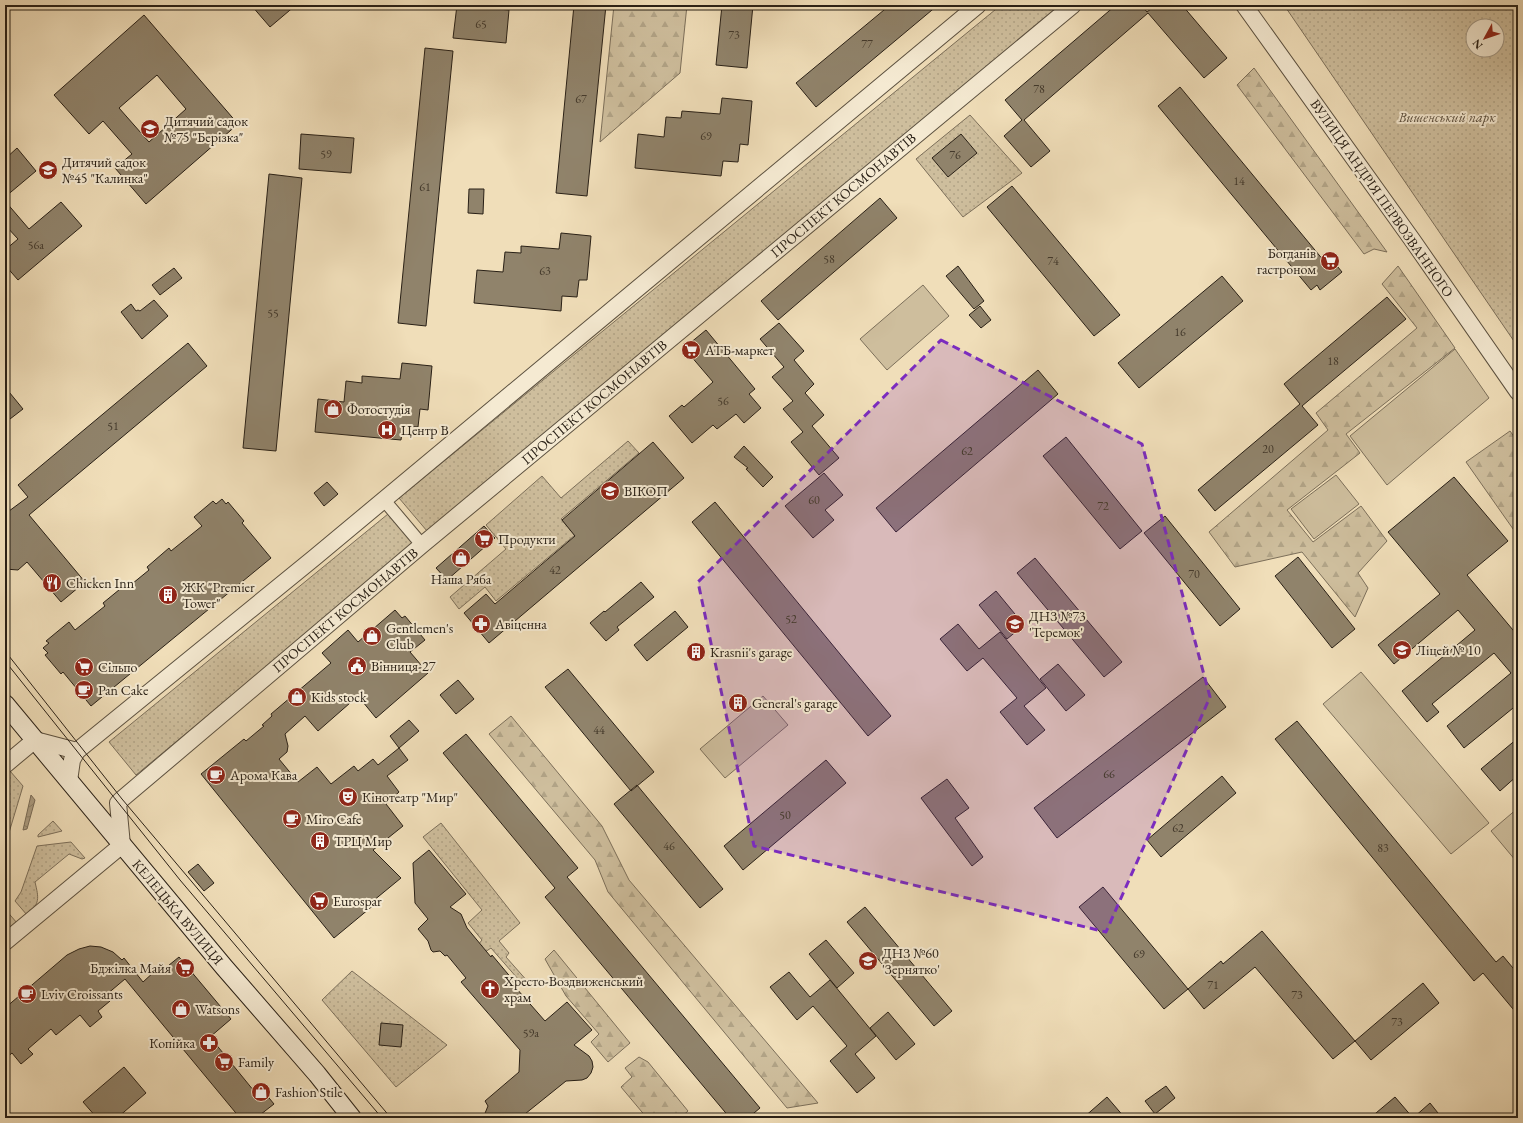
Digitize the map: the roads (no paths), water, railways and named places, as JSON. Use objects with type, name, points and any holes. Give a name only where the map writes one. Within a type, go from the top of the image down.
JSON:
[{"type":"main road","name":"КЕЛЕЦЬКА ВУЛИЦЯ","points":[[5,704],[224,967],[317,1074],[352,1118]]},
{"type":"street","points":[[69,781],[72,760],[77,751],[384,500],[978,5]]},
{"type":"street","name":"ПРОСПЕКТ КОСМОНАВТІВ","points":[[88,804],[102,808],[111,808],[118,803],[422,545],[1073,5]]},
{"type":"street","name":"ВУЛИЦЯ АНДРІЯ ПЕРВОЗВАННОГО","points":[[1244,5],[1413,241],[1518,392]]},
{"type":"street","points":[[384,500],[422,545]]},
{"type":"street","points":[[5,766],[35,740],[77,751]]},
{"type":"street","points":[[5,942],[122,845],[118,803]]},
{"type":"water","points":[[31,795],[35,800],[27,829],[23,830]]},
{"type":"tram line","points":[[5,651],[122,799],[391,1118]]},
{"type":"tram line","points":[[5,661],[180,880],[382,1118]]},
{"type":"place","name":"Дитячий садок №75 \"Берізка\"","points":[[150,129]]},
{"type":"place","name":"Дитячий садок №45 \"Калинка\"","points":[[48,170]]},
{"type":"place","name":"Богданів гастроном","points":[[1330,261]]},
{"type":"place","name":"АТБ-маркет","points":[[691,350]]},
{"type":"place","name":"Фотостудія","points":[[333,409]]},
{"type":"place","name":"Центр В","points":[[387,430]]},
{"type":"place","name":"ВІКОП","points":[[610,491]]},
{"type":"place","name":"Продукти","points":[[484,539]]},
{"type":"place","name":"Наша Ряба","points":[[461,558]]},
{"type":"place","name":"Chicken Inn","points":[[52,583]]},
{"type":"place","name":"ЖК \"Premier Tower\"","points":[[168,595]]},
{"type":"place","name":"Авіценна","points":[[481,624]]},
{"type":"place","name":"ДНЗ №73 'Теремок'","points":[[1015,624]]},
{"type":"place","name":"Gentlemen's Club","points":[[372,636]]},
{"type":"place","name":"Ліцей № 10","points":[[1402,650]]},
{"type":"place","name":"Krasnii's garage","points":[[696,652]]},
{"type":"place","name":"Вінниця-27","points":[[357,666]]},
{"type":"place","name":"Сільпо","points":[[84,667]]},
{"type":"place","name":"Pan Cake","points":[[84,690]]},
{"type":"place","name":"Kids stock","points":[[297,697]]},
{"type":"place","name":"General's garage","points":[[738,703]]},
{"type":"place","name":"Арома Кава","points":[[216,775]]},
{"type":"place","name":"Кінотеатр \"Мир\"","points":[[348,797]]},
{"type":"place","name":"Miro Cafe","points":[[292,819]]},
{"type":"place","name":"ТРЦ Мир","points":[[320,841]]},
{"type":"place","name":"Eurospar","points":[[319,901]]},
{"type":"place","name":"ДНЗ №60 'Зернятко'","points":[[868,961]]},
{"type":"place","name":"Бджілка Майя","points":[[185,968]]},
{"type":"place","name":"Хресто-Воздвиженський храм","points":[[490,989]]},
{"type":"place","name":"Lviv Croissants","points":[[27,994]]},
{"type":"place","name":"Watsons","points":[[181,1009]]},
{"type":"place","name":"Копійка","points":[[209,1043]]},
{"type":"place","name":"Family","points":[[224,1062]]},
{"type":"place","name":"Fashion Stile","points":[[261,1092]]},
{"type":"park label","name":"Вишенський парк","points":[[1447,117]]}]
